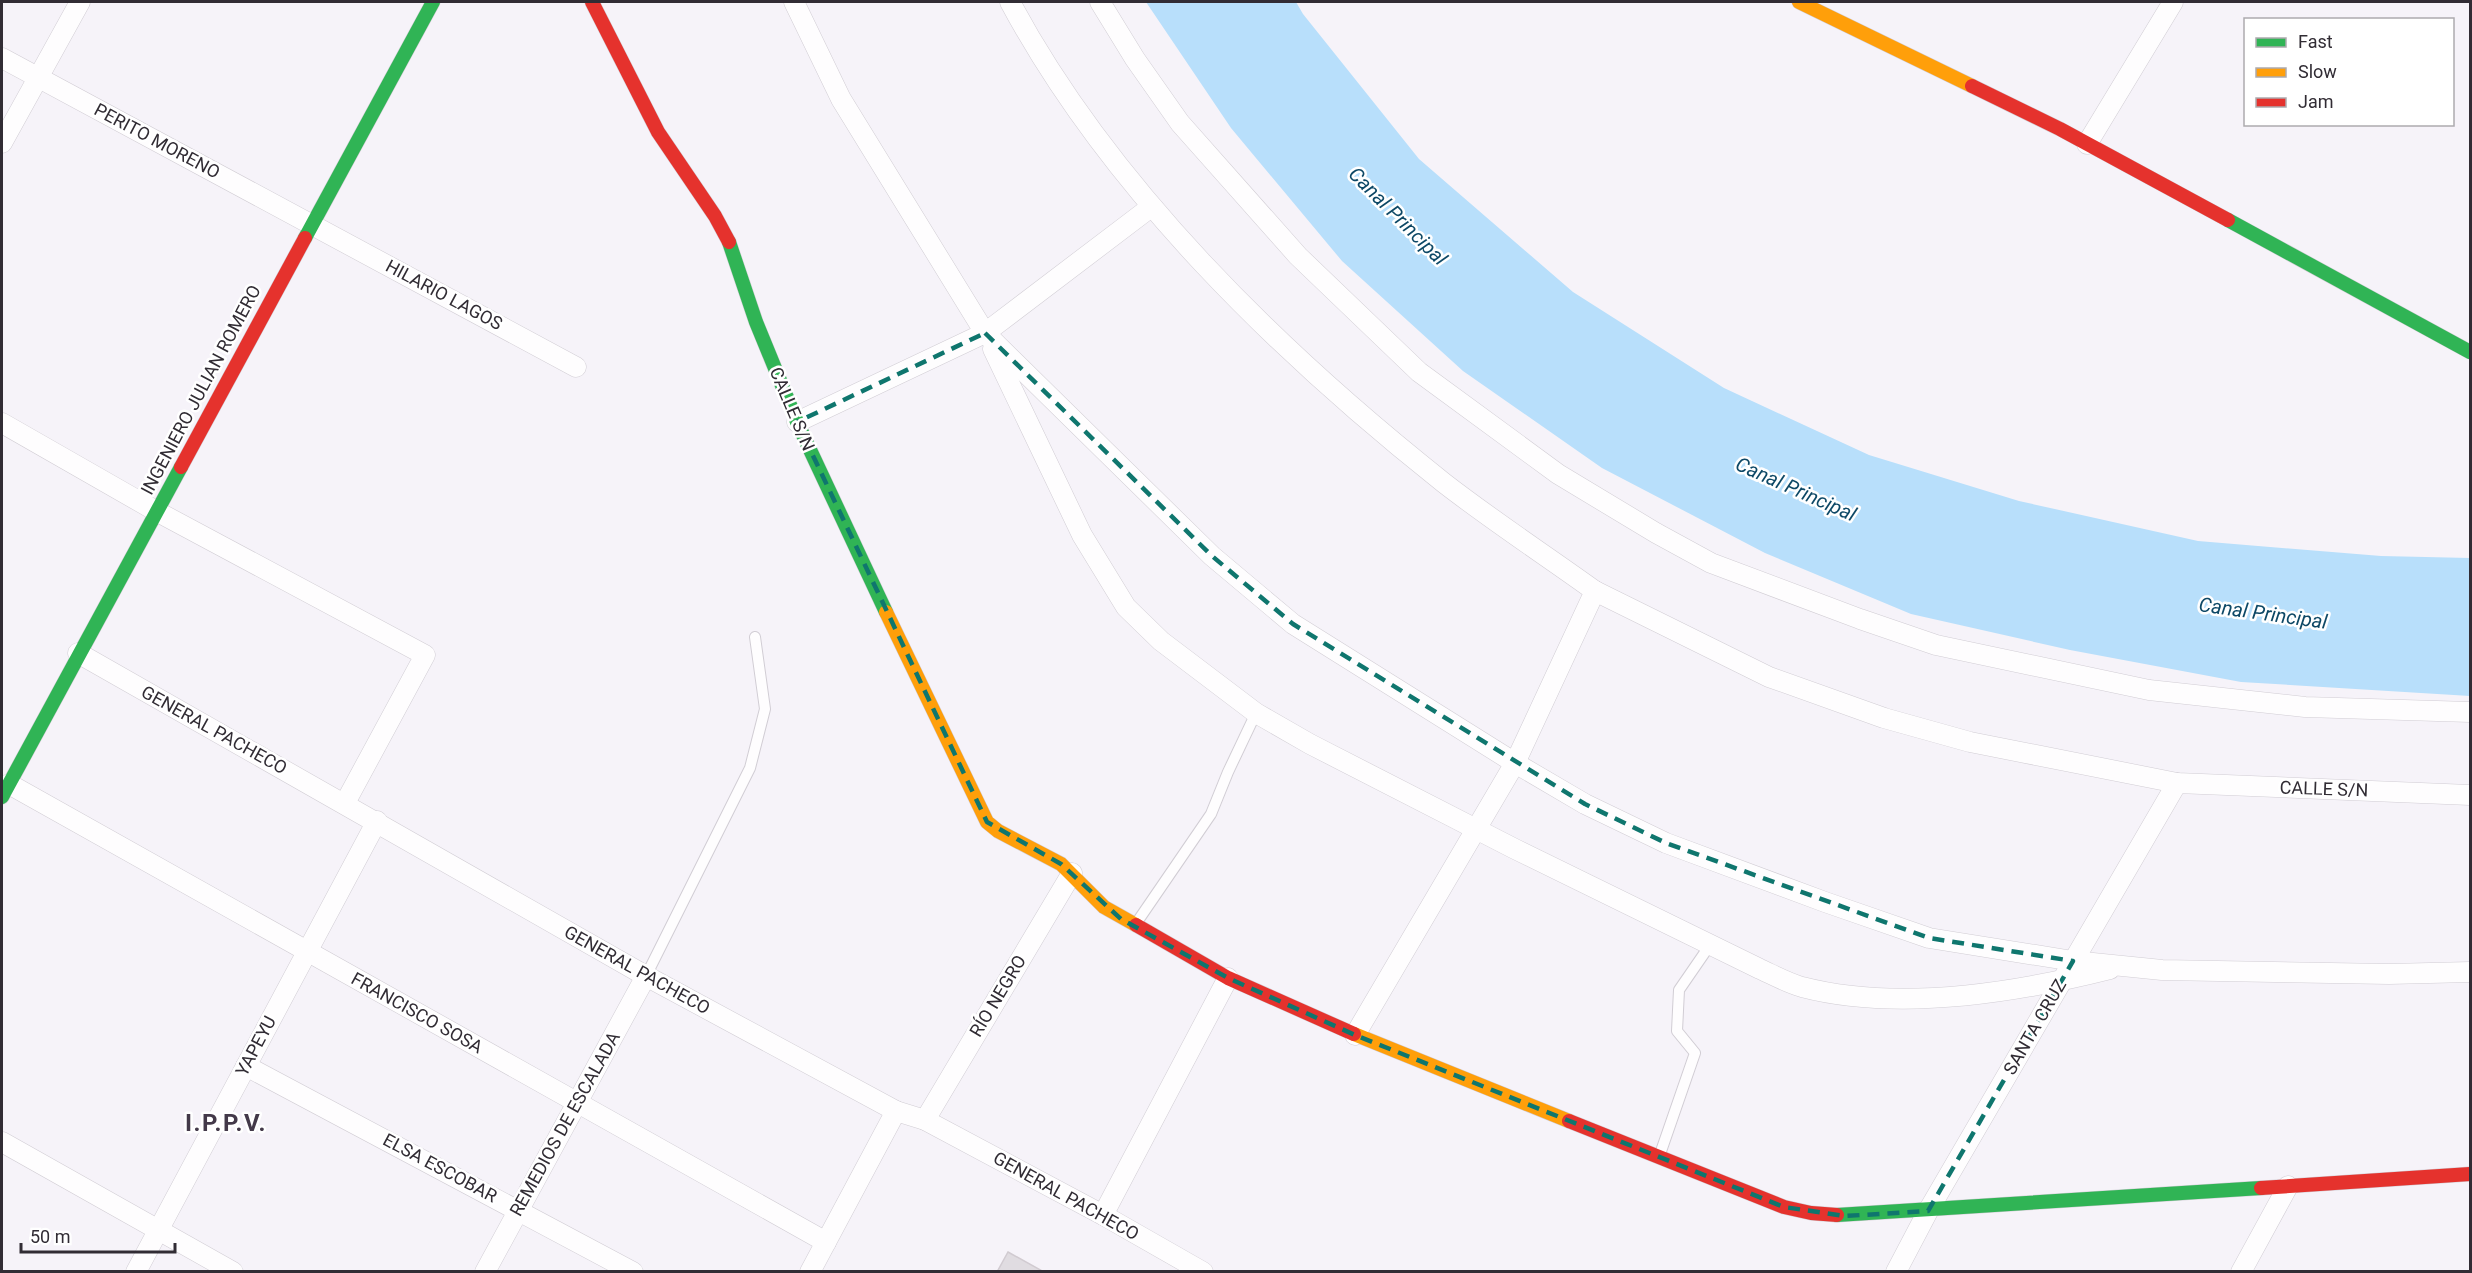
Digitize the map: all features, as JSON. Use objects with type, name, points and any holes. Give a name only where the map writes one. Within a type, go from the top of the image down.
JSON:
[{"type":"street","points":[[2,143],[80,2]]},
{"type":"street","name":"CALLE S/N","points":[[592,2],[658,132],[715,216],[731,247],[756,322],[797,422],[862,565],[987,822],[998,831],[1048,856],[1072,873]]},
{"type":"street","points":[[794,2],[841,99],[985,333],[1082,535],[1126,607],[1161,642],[1256,713],[1310,744],[1478,830],[1710,945],[1801,987],[1838,994],[1908,998],[1964,995],[2061,982],[2121,966]]},
{"type":"street","name":"CALLE S/N","points":[[1010,2],[1060,84],[1150,207],[1243,304],[1336,391],[1445,483],[1595,591],[1769,677],[1884,718],[1971,742],[2177,783],[2470,795]]},
{"type":"street","points":[[1100,2],[1134,58],[1180,123],[1298,256],[1419,372],[1558,474],[1656,533],[1711,562],[1860,620],[1936,645],[2149,690],[2306,707],[2470,712]]},
{"type":"street","points":[[1799,2],[2087,144],[2470,352]]},
{"type":"street","points":[[2087,144],[2173,2]]},
{"type":"street","name":"INGENIERO JULIAN ROMERO","points":[[4,787],[312,224],[429,3]]},
{"type":"street","name":"PERITO MORENO","points":[[2,58],[312,224]]},
{"type":"street","points":[[797,422],[985,333],[1150,207]]},
{"type":"street","name":"HILARIO LAGOS","points":[[312,224],[576,367]]},
{"type":"street","points":[[985,333],[1212,556],[1284,617],[1515,763],[1585,804],[1666,843],[1929,938],[2073,961],[2186,971],[2389,974],[2470,972]]},
{"type":"street","points":[[2,423],[156,511],[425,655],[345,803]]},
{"type":"street","points":[[1355,1035],[1478,830],[1515,763],[1595,591]]},
{"type":"street","name":"GENERAL PACHECO","points":[[78,653],[646,976],[896,1112],[925,1120],[1102,1215],[1179,1266],[1203,1272]]},
{"type":"street","name":"SANTA CRUZ","points":[[1896,1272],[1928,1211],[2177,783]]},
{"type":"street","name":"FRANCISCO SOSA","points":[[4,787],[307,951],[826,1242]]},
{"type":"street","name":"YAPEYU","points":[[136,1272],[377,821]]},
{"type":"street","points":[[1072,873],[1104,907],[1134,927],[1228,978],[1355,1035],[1784,1207],[1811,1213],[1845,1216],[2470,1174]]},
{"type":"street","name":"RÍO NEGRO","points":[[925,1120],[1072,873]]},
{"type":"street","name":"REMEDIOS DE ESCALADA","points":[[485,1272],[646,976]]},
{"type":"street","points":[[1102,1215],[1228,978]]},
{"type":"street","name":"ELSA ESCOBAR","points":[[246,1065],[633,1272]]},
{"type":"street","points":[[810,1272],[896,1112]]},
{"type":"street","points":[[2,1142],[233,1272]]},
{"type":"street","points":[[2241,1272],[2288,1186]]},
{"type":"lane","points":[[646,976],[750,768],[765,709],[755,637]]},
{"type":"lane","points":[[1134,927],[1211,814],[1256,713]]},
{"type":"lane","points":[[1659,1157],[1695,1053],[1677,1031],[1679,990],[1710,945]]},
{"type":"highlighted area","points":[[985,333],[1212,556],[1293,624],[1585,804],[1666,843],[1929,938],[2073,961],[1928,1211],[1845,1216],[1784,1207],[1355,1035],[1228,978],[1121,919],[1061,864],[987,822],[797,422]]},
{"type":"water","name":"Canal Principal","points":[[1146,2],[1296,2],[1303,14],[1419,159],[1573,292],[1724,388],[1869,455],[2019,501],[2198,541],[2381,556],[2470,558],[2470,696],[2241,682],[2070,650],[1911,614],[1765,553],[1602,468],[1463,371],[1342,261],[1231,128]]},
{"type":"building","points":[[1008,1252],[1044,1272],[997,1272]]},
{"type":"traffic: fast","points":[[305,238],[433,2]]},
{"type":"traffic: fast","points":[[2228,220],[2470,352]]},
{"type":"traffic: fast","points":[[729,242],[756,322],[797,422],[886,612]]},
{"type":"traffic: fast","points":[[2,797],[181,467]]},
{"type":"traffic: fast","points":[[1837,1215],[2261,1188]]},
{"type":"traffic: slow","points":[[1799,2],[1972,86]]},
{"type":"traffic: slow","points":[[886,612],[987,822],[998,831],[1061,864],[1104,907],[1136,925]]},
{"type":"traffic: slow","points":[[1354,1034],[1569,1121]]},
{"type":"traffic: jam","points":[[592,2],[658,132],[715,216],[729,242]]},
{"type":"traffic: jam","points":[[1972,86],[2060,129],[2228,220]]},
{"type":"traffic: jam","points":[[181,467],[305,238]]},
{"type":"traffic: jam","points":[[1136,925],[1228,978],[1354,1034]]},
{"type":"traffic: jam","points":[[1569,1121],[1784,1207],[1811,1213],[1837,1215]]},
{"type":"traffic: jam","points":[[2261,1188],[2470,1174]]},
{"type":"district","name":"I.P.P.V.","points":[[226,1123]]}]
